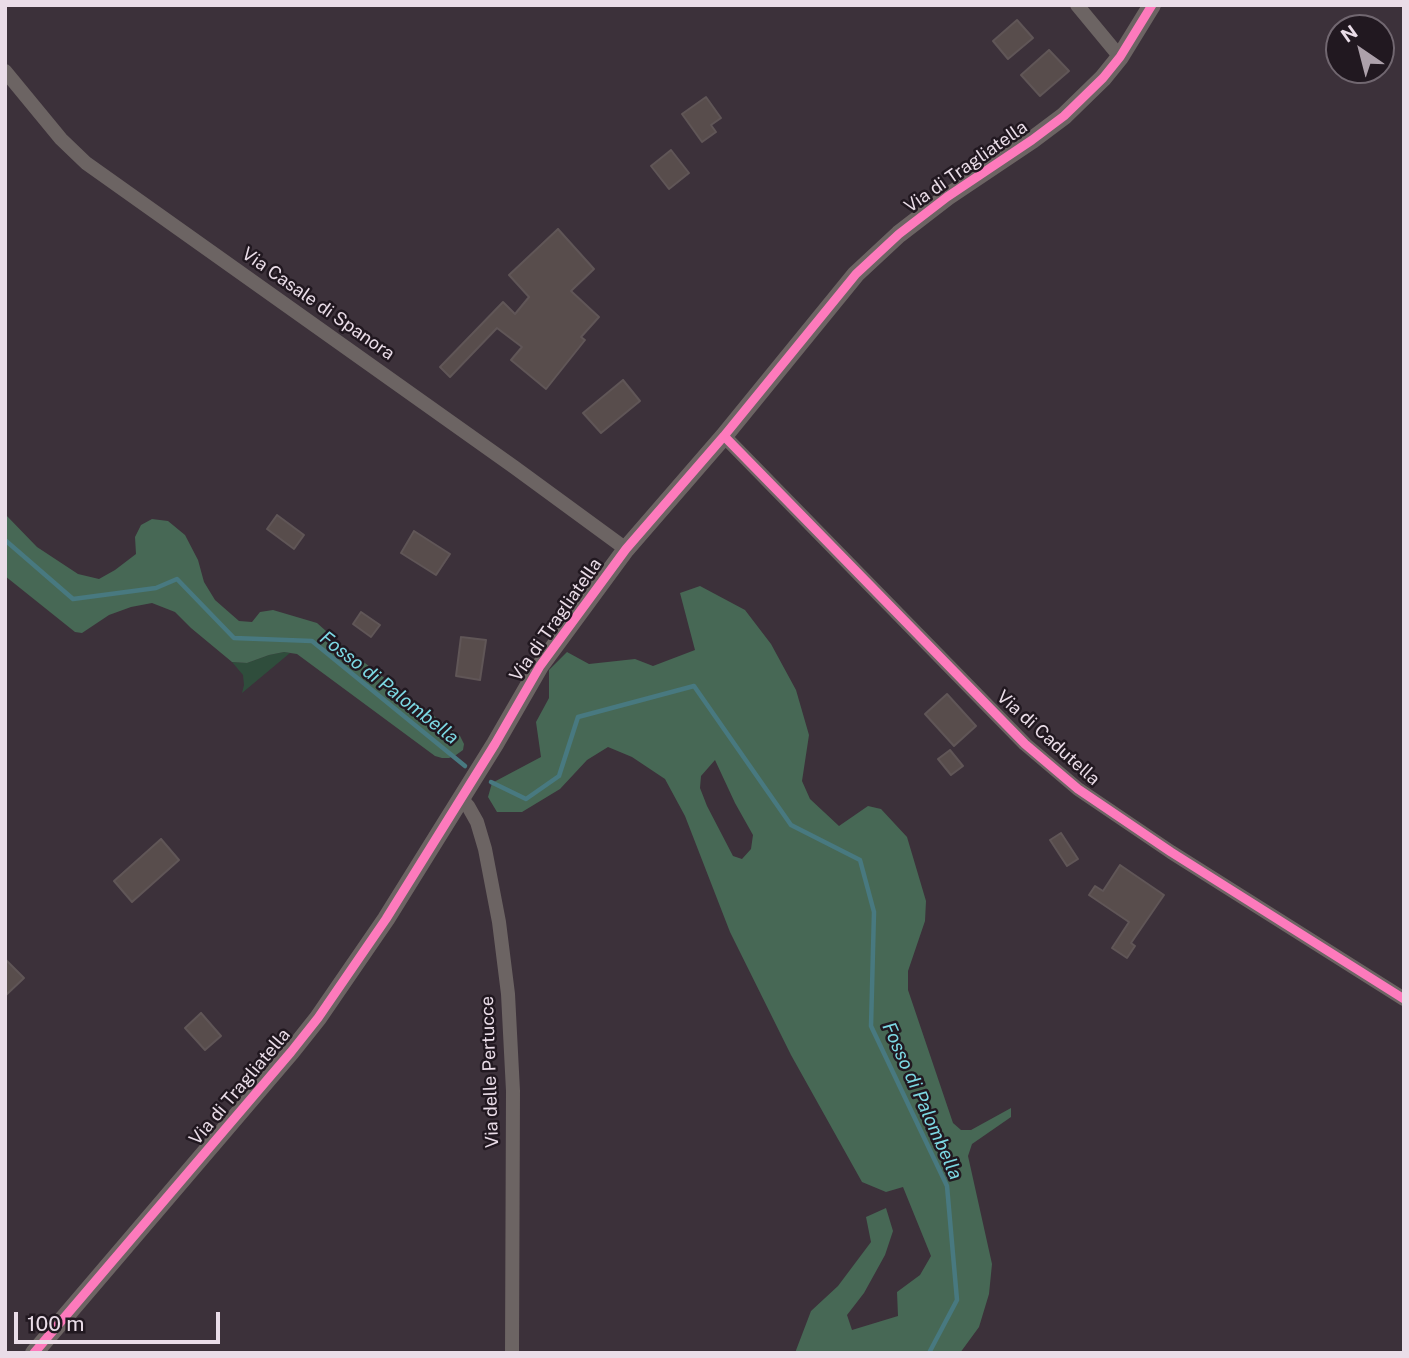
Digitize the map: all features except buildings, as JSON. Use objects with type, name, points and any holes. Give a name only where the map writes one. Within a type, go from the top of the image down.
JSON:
[{"type":"street","points":[[1077,5],[1120,57]]},
{"type":"street","name":"Via di Tragliatella","points":[[34,1353],[318,1018],[386,919],[495,744],[540,666],[626,550],[841,292],[874,257],[947,197],[1053,125],[1120,57],[1152,5]]},
{"type":"street","name":"Via Casale di Spanora","points":[[5,71],[61,139],[86,163],[514,467],[626,550]]},
{"type":"street","name":"Via di Cadutella","points":[[723,436],[1025,744],[1078,789],[1171,852],[1404,999]]},
{"type":"street","name":"Via delle Pertucce","points":[[461,798],[474,816],[482,838],[498,914],[506,980],[513,1091],[512,1353]]},
{"type":"green space","points":[[5,514],[37,547],[78,574],[99,579],[136,554],[135,537],[141,525],[152,519],[168,521],[185,535],[198,560],[204,582],[215,600],[239,621],[252,622],[260,612],[273,610],[317,623],[460,736],[464,744],[463,750],[449,758],[435,756],[297,654],[284,652],[247,663],[232,662],[175,612],[152,603],[109,615],[82,633],[75,632],[5,576]]},
{"type":"green space","points":[[700,586],[745,610],[771,644],[796,690],[809,735],[802,781],[810,799],[839,826],[868,806],[881,809],[907,837],[926,901],[925,921],[908,971],[908,990],[953,1123],[961,1130],[971,1130],[1011,1108],[1011,1117],[972,1144],[968,1156],[992,1264],[989,1294],[979,1327],[960,1353],[795,1353],[811,1311],[838,1286],[871,1242],[866,1217],[886,1208],[893,1231],[885,1255],[864,1293],[847,1315],[852,1330],[898,1316],[897,1292],[920,1275],[931,1256],[903,1187],[886,1192],[862,1182],[791,1055],[730,932],[685,816],[665,779],[632,757],[608,747],[587,760],[560,789],[522,812],[497,812],[488,797],[492,783],[541,757],[536,722],[549,698],[549,670],[567,652],[589,664],[635,659],[653,666],[695,650],[680,593]],"holes":[[[715,760],[753,835],[751,849],[742,859],[733,856],[700,788],[701,776]]]},
{"type":"green space","points":[[284,652],[290,653],[242,693],[243,675],[232,662],[247,663]]},
{"type":"waterway","name":"Fosso di Palombella","points":[[5,540],[73,599],[156,588],[177,579],[234,638],[312,641],[465,766]]},
{"type":"waterway","name":"Fosso di Palombella","points":[[491,782],[526,799],[559,776],[578,717],[694,686],[791,825],[860,860],[874,912],[871,1026],[947,1186],[957,1300],[929,1353]]},
{"type":"cycle path","points":[[34,1353],[318,1018],[386,919],[495,744],[540,666],[626,549],[724,436],[856,274],[899,234],[947,197],[1064,116],[1103,78],[1120,57],[1152,5]]},
{"type":"cycle path","points":[[724,436],[1025,744],[1078,789],[1171,852],[1404,999]]}]
